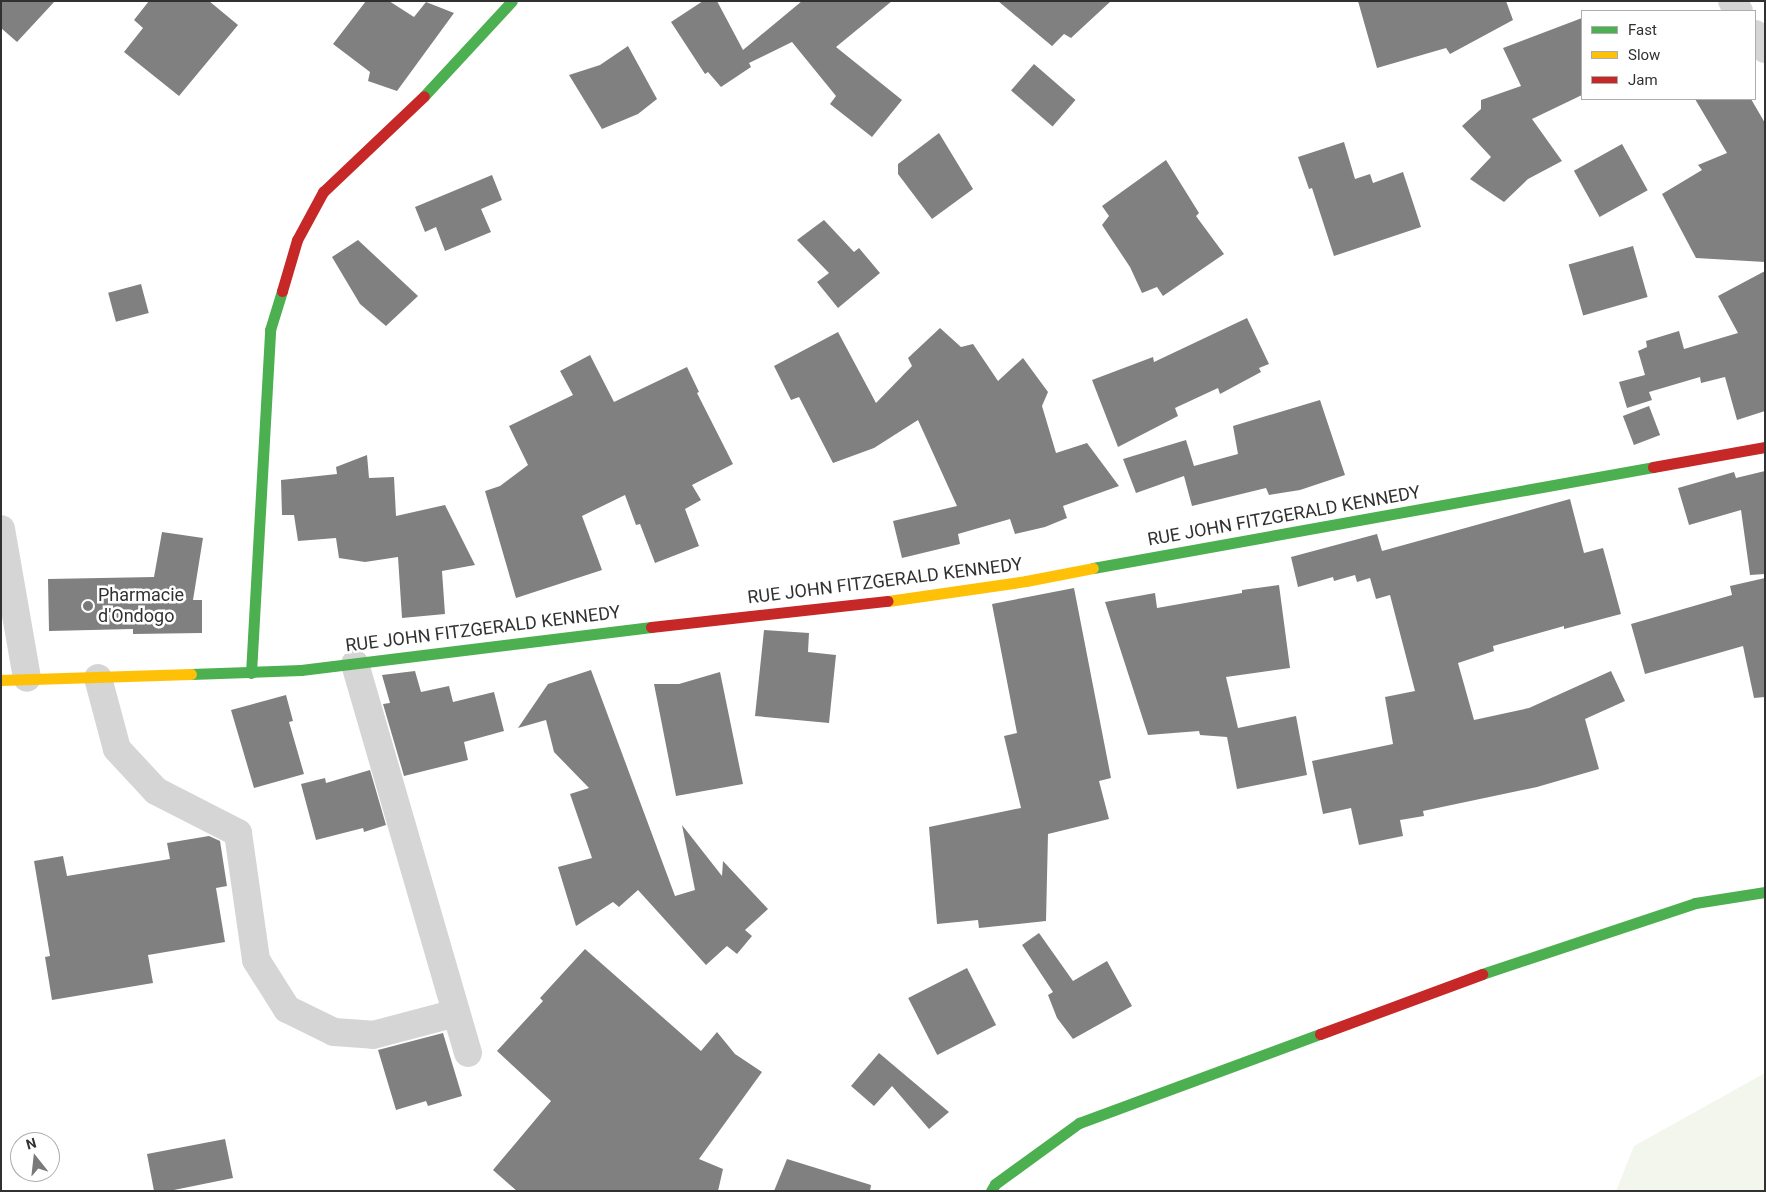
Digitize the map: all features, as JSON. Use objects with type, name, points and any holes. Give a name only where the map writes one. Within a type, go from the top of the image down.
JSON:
[{"type":"street","points":[[251,673],[270,330],[297,240],[322,192],[408,112],[512,1]]},
{"type":"street","points":[[1756,35],[1765,48]]},
{"type":"street","name":"RUE JOHN FITZGERALD KENNEDY","points":[[14,679],[251,673],[354,664],[545,638],[784,613],[1026,581],[1297,530],[1765,447]]},
{"type":"street","points":[[1,529],[14,679]]},
{"type":"street","points":[[354,664],[468,1053]]},
{"type":"street","points":[[98,678],[117,749],[156,791],[238,833],[256,960],[287,1010],[334,1032],[373,1035],[456,1013]]},
{"type":"street","points":[[991,1191],[995,1184],[1079,1123],[1514,962],[1695,903],[1765,892]]},
{"type":"shaded area","points":[[1765,1073],[1765,1191],[1616,1191],[1634,1146]]},
{"type":"building","points":[[1,1],[55,1],[17,42],[1,28]]},
{"type":"building","points":[[149,1],[209,1],[238,25],[179,96],[124,52],[143,28],[134,20]]},
{"type":"building","points":[[366,1],[389,1],[414,17],[426,2],[454,13],[397,91],[368,81],[370,72],[333,44]]},
{"type":"building","points":[[703,1],[717,1],[743,50],[802,1],[892,1],[836,47],[902,100],[872,137],[830,104],[836,96],[792,42],[749,63],[751,67],[721,87],[708,72],[705,74],[671,22]]},
{"type":"building","points":[[998,1],[1111,1],[1071,38],[1064,34],[1052,46]]},
{"type":"building","points":[[1358,1],[1506,1],[1513,20],[1450,54],[1446,48],[1377,68]]},
{"type":"building","points":[[1581,18],[1581,95],[1532,119],[1562,161],[1528,179],[1504,202],[1470,179],[1491,157],[1462,126],[1481,109],[1481,100],[1521,86],[1503,48]]},
{"type":"building","points":[[628,46],[657,99],[638,114],[602,129],[569,75],[600,65]]},
{"type":"building","points":[[1034,64],[1076,100],[1053,126],[1011,90]]},
{"type":"building","points":[[1696,100],[1752,100],[1765,123],[1765,262],[1696,258],[1662,194],[1702,170],[1698,165],[1727,153]]},
{"type":"building","points":[[939,133],[973,189],[932,219],[898,174],[898,164]]},
{"type":"building","points":[[1344,142],[1355,179],[1370,174],[1373,183],[1403,172],[1421,227],[1334,256],[1312,188],[1309,189],[1298,157]]},
{"type":"building","points":[[1622,144],[1648,190],[1600,217],[1574,171]]},
{"type":"building","points":[[1166,160],[1199,213],[1196,216],[1224,254],[1163,296],[1157,287],[1142,293],[1130,267],[1102,225],[1109,216],[1102,206]]},
{"type":"building","points":[[492,175],[502,200],[481,209],[491,232],[445,251],[436,227],[425,232],[415,207]]},
{"type":"building","points":[[824,220],[854,252],[859,248],[880,273],[838,308],[817,282],[829,273],[797,240]]},
{"type":"building","points":[[358,240],[418,296],[386,326],[360,304],[332,257]]},
{"type":"building","points":[[1633,246],[1648,297],[1583,315],[1569,264]]},
{"type":"building","points":[[1765,271],[1765,411],[1737,420],[1725,377],[1701,383],[1700,377],[1649,392],[1652,400],[1627,408],[1619,382],[1645,375],[1638,351],[1647,347],[1646,341],[1679,331],[1684,349],[1738,333],[1718,296]]},
{"type":"building","points":[[141,284],[149,313],[116,322],[108,293]]},
{"type":"building","points":[[1247,318],[1269,364],[1259,368],[1261,372],[1220,394],[1218,388],[1175,408],[1178,416],[1118,447],[1092,380],[1153,357],[1154,362]]},
{"type":"building","points":[[940,328],[961,347],[973,344],[998,381],[1023,358],[1048,392],[1042,406],[1056,453],[1087,443],[1119,486],[1063,506],[1067,518],[1045,527],[1015,534],[1010,519],[958,534],[960,544],[902,558],[893,521],[957,506],[918,420],[874,448],[833,463],[799,397],[791,400],[774,366],[838,332],[876,403],[912,366],[908,358]]},
{"type":"building","points":[[590,355],[614,402],[687,367],[699,392],[697,393],[733,464],[692,485],[701,500],[685,509],[699,546],[655,563],[640,524],[636,525],[625,495],[582,516],[602,570],[516,598],[485,491],[500,486],[528,465],[509,426],[573,395],[560,371]]},
{"type":"building","points":[[1320,400],[1345,475],[1300,490],[1269,495],[1266,488],[1192,506],[1184,476],[1136,493],[1123,459],[1186,440],[1194,466],[1238,454],[1233,426]]},
{"type":"building","points":[[1649,406],[1660,435],[1634,445],[1623,416]]},
{"type":"building","points":[[367,455],[369,478],[394,477],[396,516],[445,505],[475,565],[442,571],[445,614],[402,618],[398,557],[365,562],[339,558],[336,538],[298,541],[294,515],[282,515],[281,480],[337,474],[336,467]]},
{"type":"building","points":[[1765,471],[1765,574],[1750,575],[1741,510],[1689,525],[1678,488],[1734,472],[1736,478]]},
{"type":"building","points":[[1570,499],[1584,553],[1603,548],[1621,614],[1564,629],[1564,626],[1493,646],[1494,651],[1458,663],[1474,720],[1529,708],[1611,671],[1625,701],[1585,719],[1599,769],[1537,787],[1423,811],[1424,816],[1400,820],[1403,836],[1359,845],[1351,808],[1323,814],[1312,761],[1393,744],[1385,697],[1415,691],[1390,595],[1376,599],[1370,578],[1357,582],[1355,575],[1334,581],[1333,577],[1298,587],[1291,557],[1377,534],[1382,551]]},
{"type":"building","points":[[162,532],[203,538],[193,600],[202,600],[202,633],[133,634],[133,629],[49,631],[48,579],[154,577]]},
{"type":"building","points":[[1765,578],[1765,697],[1754,698],[1743,646],[1645,674],[1631,624],[1732,595],[1730,586]]},
{"type":"building","points":[[1279,585],[1290,668],[1226,677],[1238,728],[1296,716],[1307,775],[1237,789],[1227,737],[1200,735],[1199,731],[1148,735],[1105,602],[1155,593],[1157,608],[1242,593],[1242,590]]},
{"type":"building","points":[[1074,588],[1111,778],[1099,781],[1109,819],[1048,834],[1046,921],[979,928],[978,920],[937,924],[929,827],[1021,808],[1004,736],[1017,733],[992,604]]},
{"type":"building","points":[[764,630],[809,633],[808,652],[836,655],[829,723],[755,716]]},
{"type":"building","points":[[591,670],[675,896],[695,890],[682,825],[722,876],[723,861],[768,909],[745,930],[752,936],[737,954],[727,946],[706,965],[638,890],[619,907],[613,902],[576,926],[558,867],[592,858],[570,794],[589,788],[554,752],[546,720],[518,728],[548,684]]},
{"type":"building","points":[[415,671],[421,692],[449,686],[453,702],[494,692],[504,731],[464,742],[468,760],[404,776],[383,704],[390,703],[382,675]]},
{"type":"building","points":[[720,672],[743,784],[676,796],[654,684],[679,684]]},
{"type":"building","points":[[286,695],[293,721],[289,722],[304,774],[254,788],[231,710]]},
{"type":"building","points":[[370,770],[386,825],[364,832],[363,828],[316,840],[301,784],[325,778],[326,783]]},
{"type":"building","points":[[209,836],[220,841],[227,886],[216,888],[225,942],[148,955],[153,983],[52,1000],[45,957],[50,956],[34,861],[63,856],[67,876],[170,859],[167,843]]},
{"type":"building","points":[[1039,933],[1073,981],[1107,961],[1132,1006],[1073,1039],[1057,1018],[1048,995],[1053,992],[1022,945]]},
{"type":"building","points":[[585,949],[701,1051],[717,1032],[735,1054],[762,1072],[699,1159],[723,1169],[718,1191],[517,1191],[493,1170],[551,1101],[497,1051],[543,1001],[540,998]]},
{"type":"building","points":[[967,968],[996,1025],[937,1055],[908,998]]},
{"type":"building","points":[[443,1033],[462,1096],[428,1106],[426,1101],[396,1110],[378,1050]]},
{"type":"building","points":[[879,1053],[949,1112],[929,1129],[892,1086],[874,1106],[851,1086]]},
{"type":"building","points":[[225,1139],[233,1178],[169,1191],[154,1191],[147,1154]]},
{"type":"building","points":[[787,1159],[871,1185],[870,1191],[774,1191]]},
{"type":"traffic: fast","points":[[424,96],[512,1]]},
{"type":"traffic: fast","points":[[251,673],[270,330],[282,291]]},
{"type":"traffic: fast","points":[[1093,568],[1653,467]]},
{"type":"traffic: fast","points":[[191,674],[301,670],[651,627]]},
{"type":"traffic: fast","points":[[1482,974],[1695,903],[1765,892]]},
{"type":"traffic: fast","points":[[991,1191],[995,1184],[1079,1123],[1320,1034]]},
{"type":"traffic: slow","points":[[888,601],[1026,581],[1093,568]]},
{"type":"traffic: slow","points":[[1,680],[191,674]]},
{"type":"traffic: jam","points":[[282,291],[297,240],[323,192],[424,96]]},
{"type":"traffic: jam","points":[[1653,467],[1765,447]]},
{"type":"traffic: jam","points":[[651,627],[888,601]]},
{"type":"traffic: jam","points":[[1320,1034],[1482,974]]},
{"type":"place","name":"Pharmacie d'Ondogo","points":[[88,606]]}]
